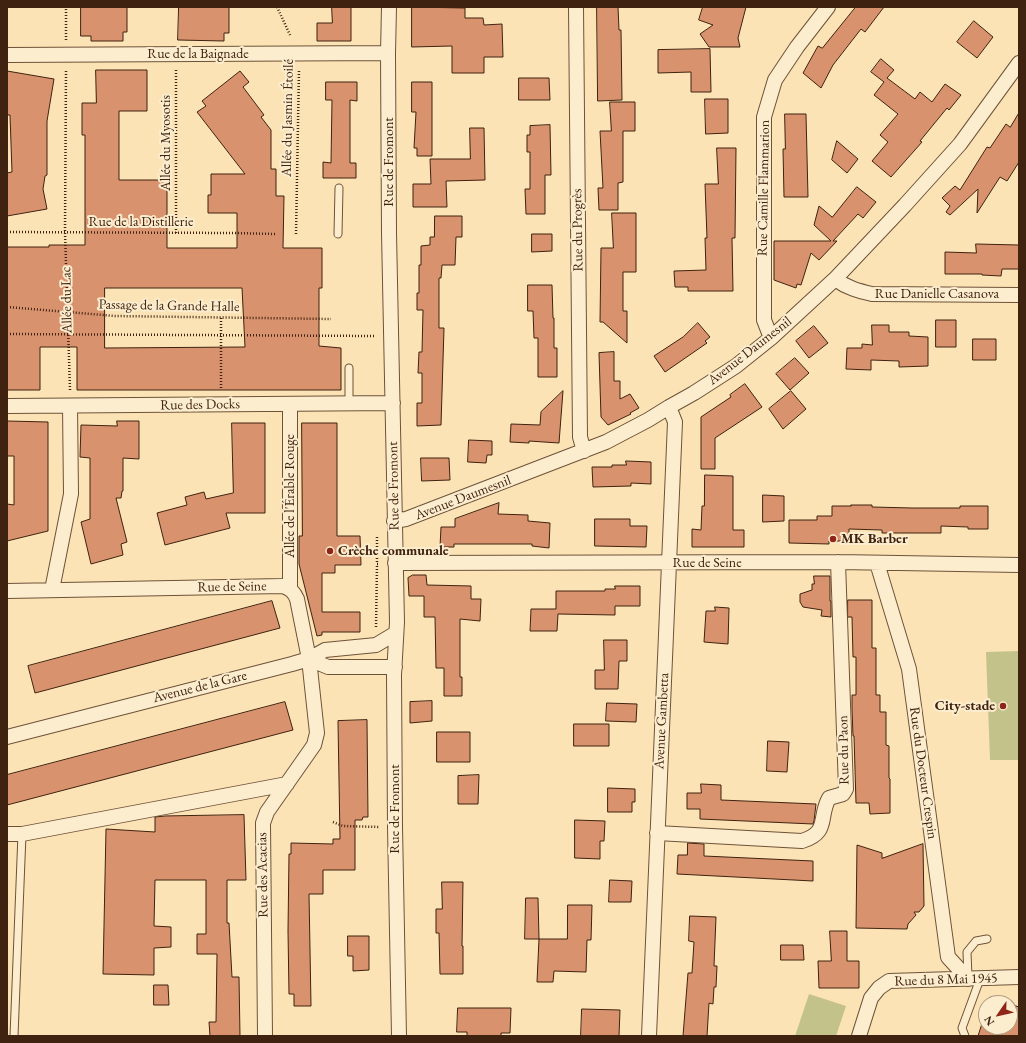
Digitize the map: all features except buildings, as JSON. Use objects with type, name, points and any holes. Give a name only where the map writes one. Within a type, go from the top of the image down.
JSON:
[{"type":"street","name":"Rue de Fromont","points":[[389,7],[389,233],[396,633],[395,827],[399,1036]]},
{"type":"street","name":"Rue du Progrès","points":[[576,7],[580,437],[584,451]]},
{"type":"street","name":"Rue Camille Flammarion","points":[[771,338],[764,320],[764,117],[775,80],[797,47],[828,7]]},
{"type":"street","name":"Rue de la Baignade","points":[[7,55],[388,53]]},
{"type":"street","name":"Avenue Daumesnil","points":[[394,521],[406,519],[606,442],[648,420],[736,366],[771,338],[835,279],[905,205],[960,144],[1019,63]]},
{"type":"street","name":"Rue Danielle Casanova","points":[[835,279],[843,285],[872,294],[1019,294]]},
{"type":"street","name":"Rue des Docks","points":[[7,406],[393,403]]},
{"type":"street","name":"Allée de l'Érable Rouge","points":[[290,404],[290,589]]},
{"type":"street","points":[[52,590],[71,494],[70,406]]},
{"type":"street","name":"Avenue Gambetta","points":[[649,1036],[675,422],[669,406]]},
{"type":"street","name":"Rue de Seine","points":[[395,563],[838,562],[1019,565]]},
{"type":"street","name":"Rue du Paon","points":[[657,833],[802,841],[809,839],[820,830],[826,804],[829,798],[843,794],[846,789],[838,562]]},
{"type":"street","name":"Rue du Docteur Crespin","points":[[877,563],[909,669],[948,957],[974,979]]},
{"type":"street","name":"Rue de Seine","points":[[7,591],[283,586],[290,589]]},
{"type":"street","points":[[290,589],[297,599],[309,659]]},
{"type":"street","points":[[309,659],[325,650],[376,645],[396,633]]},
{"type":"street","points":[[309,659],[328,667],[395,667]]},
{"type":"street","name":"Avenue de la Gare","points":[[7,737],[309,659]]},
{"type":"street","name":"Rue des Acacias","points":[[265,1036],[263,823],[267,812],[314,745],[317,733],[309,659]]},
{"type":"street","points":[[7,834],[22,834],[287,784]]},
{"type":"street","name":"Rue du 8 Mai 1945","points":[[859,1036],[871,998],[878,988],[889,982],[1019,977]]},
{"type":"lane","points":[[338,234],[339,188]]},
{"type":"lane","points":[[349,368],[349,404]]},
{"type":"lane","points":[[14,1036],[22,834]]},
{"type":"lane","points":[[965,1036],[962,1028],[974,979],[967,952],[976,941],[987,939]]},
{"type":"path","name":"Allée du Lac","points":[[66,7],[65,232],[70,406]]},
{"type":"path","name":"Allée du Jasmin Étoilé","points":[[277,7],[299,54],[296,234]]},
{"type":"path","name":"Allée du Myosotis","points":[[176,54],[176,233]]},
{"type":"path","name":"Rue de la Distillerie","points":[[7,232],[275,234]]},
{"type":"path","name":"Passage de la Grande Halle","points":[[7,308],[115,316],[331,319]]},
{"type":"path","points":[[221,405],[222,318]]},
{"type":"path","points":[[7,334],[378,336]]},
{"type":"path","points":[[376,645],[377,564]]},
{"type":"path","points":[[333,822],[342,826],[395,827]]},
{"type":"shaded area","name":"City-stade","points":[[1019,651],[1019,760],[990,760],[986,652]]},
{"type":"shaded area","points":[[809,994],[846,1006],[836,1036],[795,1036]]},
{"type":"place","name":"MK Barber","points":[[833,539]]},
{"type":"place","name":"Crèche communale","points":[[330,551]]},
{"type":"place","name":"City-stade","points":[[1003,706]]}]
